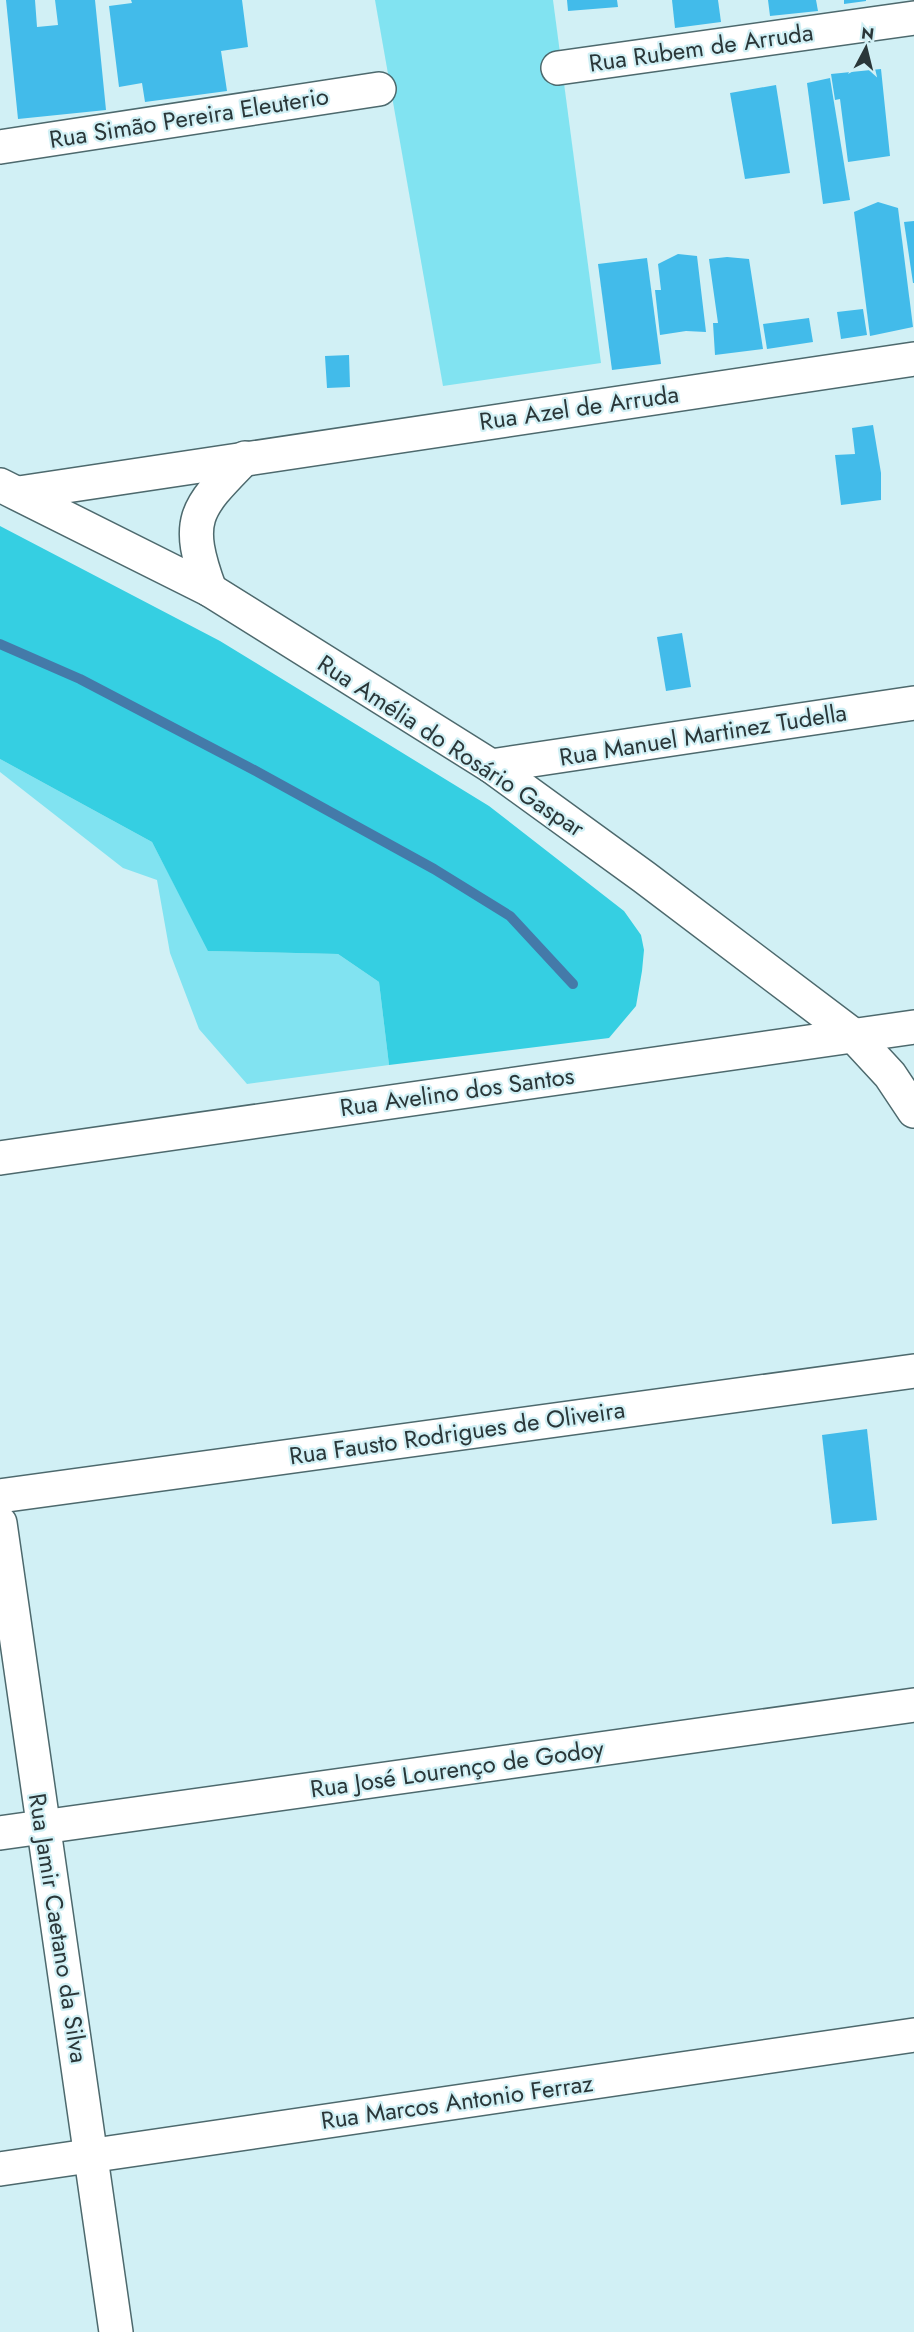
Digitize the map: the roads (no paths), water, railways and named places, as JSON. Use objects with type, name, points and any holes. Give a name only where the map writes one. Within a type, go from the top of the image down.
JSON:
[{"type":"street","name":"Rua Rubem de Arruda","points":[[558,68],[914,18]]},
{"type":"street","name":"Rua Simão Pereira Eleuterio","points":[[0,147],[379,89]]},
{"type":"street","name":"Rua Azel de Arruda","points":[[9,489],[245,458],[914,359]]},
{"type":"street","points":[[210,590],[197,554],[197,516],[211,492],[245,458]]},
{"type":"street","name":"Rua Amélia do Rosário Gaspar","points":[[9,489],[210,590],[491,766],[644,877],[853,1035],[890,1075],[914,1111]]},
{"type":"street","name":"Rua Manuel Martinez Tudella","points":[[491,766],[914,703]]},
{"type":"street","name":"Rua Avelino dos Santos","points":[[0,1158],[914,1027]]},
{"type":"street","name":"Rua Fausto Rodrigues de Oliveira","points":[[0,1496],[914,1371]]},
{"type":"street","name":"Rua Jamir Caetano da Silva","points":[[0,1523],[117,2332]]},
{"type":"street","name":"Rua José Lourenço de Godoy","points":[[0,1833],[914,1705]]},
{"type":"street","name":"Rua Marcos Antonio Ferraz","points":[[0,2169],[914,2036]]},
{"type":"waterway","points":[[0,644],[80,679],[254,770],[434,869],[510,916],[573,984]]}]
